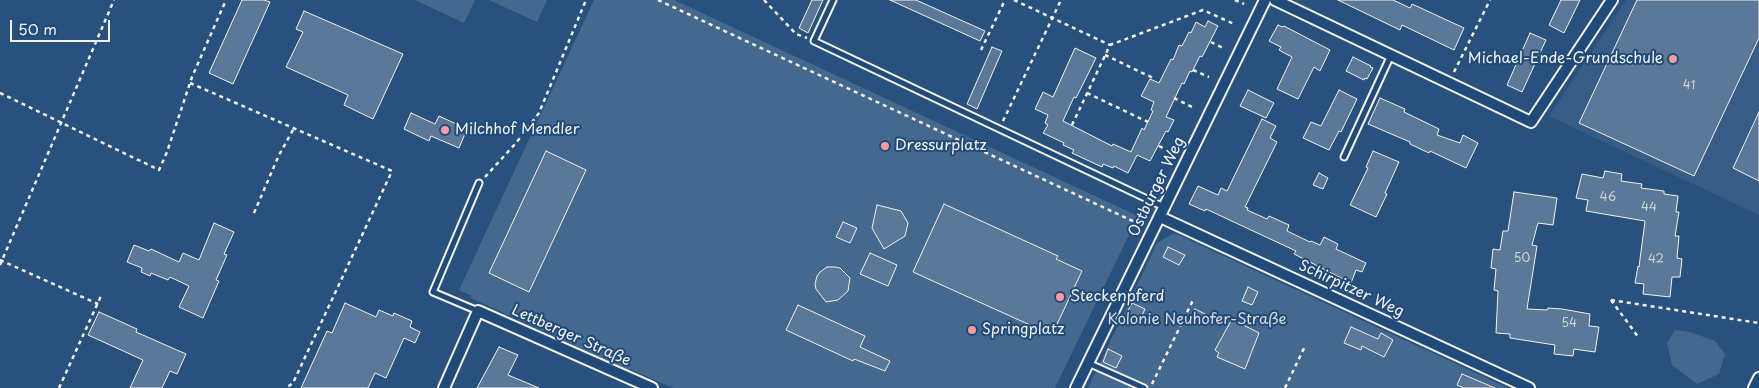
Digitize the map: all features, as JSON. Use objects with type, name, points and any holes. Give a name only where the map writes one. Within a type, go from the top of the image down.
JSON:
[{"type":"street","name":"Ostburger Weg","points":[[1076,388],[1265,0]]},
{"type":"street","points":[[1275,0],[1531,122],[1612,0]]},
{"type":"street","name":"Schirpitzer Weg","points":[[1160,217],[1529,388]]},
{"type":"street","points":[[444,388],[478,311]]},
{"type":"street","name":"Lettberger Straße","points":[[478,311],[652,388]]},
{"type":"street","points":[[1754,388],[1759,378]]},
{"type":"lane","points":[[834,0],[814,41],[1164,207]]},
{"type":"lane","points":[[1344,157],[1391,55]]},
{"type":"lane","points":[[478,311],[433,292],[479,184]]},
{"type":"lane","points":[[1088,363],[1144,388]]},
{"type":"path","points":[[0,266],[114,0]]},
{"type":"path","points":[[0,93],[159,170],[167,152],[190,82],[226,0]]},
{"type":"path","points":[[479,184],[516,143],[539,112],[586,0]]},
{"type":"path","points":[[658,0],[1137,223]]},
{"type":"path","points":[[764,0],[796,34],[814,41]]},
{"type":"path","points":[[981,50],[1005,0]]},
{"type":"path","points":[[1014,0],[1110,46]]},
{"type":"path","points":[[999,129],[1061,0]]},
{"type":"path","points":[[1235,0],[1244,4]]},
{"type":"path","points":[[1449,82],[1490,0]]},
{"type":"path","points":[[1072,125],[1110,46],[1204,10],[1234,24]]},
{"type":"path","points":[[1210,42],[1223,48]]},
{"type":"path","points":[[1106,55],[1153,78],[1151,80]]},
{"type":"path","points":[[1193,70],[1209,77]]},
{"type":"path","points":[[190,82],[392,171],[293,382],[286,388]]},
{"type":"path","points":[[1087,93],[1148,122]]},
{"type":"path","points":[[1174,98],[1194,108]]},
{"type":"path","points":[[254,213],[279,155],[294,128]]},
{"type":"path","points":[[1159,146],[1173,152]]},
{"type":"path","points":[[1,261],[98,304]]},
{"type":"path","points":[[59,388],[101,296]]},
{"type":"path","points":[[1150,388],[1194,298]]},
{"type":"path","points":[[1639,338],[1611,300],[1759,323]]},
{"type":"path","points":[[1285,388],[1304,346]]},
{"type":"shaded area","name":"Michael-Ende-Grundschule","points":[[1626,0],[1759,0],[1759,215],[1549,116]]},
{"type":"green space","points":[[415,0],[475,0],[464,23]]},
{"type":"green space","points":[[489,0],[547,0],[537,22]]},
{"type":"green space","points":[[594,0],[674,0],[1138,216],[1055,388],[673,388],[630,369],[628,370],[471,298],[472,296],[459,290]]},
{"type":"green space","name":"Kolonie Neuhofer-Straße","points":[[1174,233],[1508,388],[1088,388],[1157,243]]},
{"type":"green space","points":[[1675,330],[1690,332],[1715,341],[1725,354],[1719,374],[1697,384],[1672,365],[1667,343]]},
{"type":"building","points":[[242,0],[264,0],[270,2],[233,84],[209,73]]},
{"type":"building","points":[[812,0],[823,0],[808,33],[799,28]]},
{"type":"building","points":[[890,0],[916,0],[985,31],[980,41]]},
{"type":"building","points":[[1338,0],[1393,0],[1410,8],[1412,4],[1464,28],[1454,50],[1402,25],[1400,30]]},
{"type":"building","points":[[1561,0],[1580,0],[1564,33],[1549,25]]},
{"type":"building","name":"Michael-Ende-Grundschule","points":[[1637,0],[1759,0],[1759,38],[1694,176],[1579,123]]},
{"type":"building","points":[[304,11],[403,54],[373,119],[344,105],[348,95],[286,67],[303,32],[296,29]]},
{"type":"building","points":[[1208,21],[1218,26],[1202,57],[1200,56],[1192,72],[1190,71],[1184,84],[1182,83],[1166,117],[1174,120],[1150,161],[1137,155],[1128,173],[1114,166],[1113,168],[1103,164],[1102,167],[1072,153],[1074,150],[1063,145],[1064,143],[1043,133],[1048,125],[1045,123],[1048,115],[1035,109],[1043,92],[1053,97],[1075,48],[1096,58],[1063,121],[1112,146],[1113,144],[1131,152],[1142,128],[1144,130],[1153,111],[1151,110],[1154,102],[1141,96],[1150,79],[1159,83],[1171,59],[1173,60],[1179,45],[1182,46],[1196,22],[1205,27]]},
{"type":"building","points":[[1278,25],[1284,26],[1330,50],[1320,71],[1314,67],[1298,99],[1277,89],[1292,57],[1279,50],[1281,47],[1269,41]]},
{"type":"building","points":[[1530,33],[1546,40],[1522,92],[1507,85]]},
{"type":"building","points":[[992,47],[1002,51],[977,109],[967,104]]},
{"type":"building","points":[[1353,57],[1373,68],[1367,79],[1365,78],[1364,80],[1346,71]]},
{"type":"building","points":[[1248,90],[1274,103],[1266,118],[1240,106]]},
{"type":"building","points":[[1339,90],[1357,99],[1341,132],[1339,131],[1329,150],[1303,138],[1311,122],[1321,126]]},
{"type":"building","points":[[1380,98],[1405,109],[1404,112],[1439,129],[1437,135],[1460,143],[1463,135],[1478,143],[1466,168],[1368,124]]},
{"type":"building","points":[[1759,112],[1759,181],[1733,168]]},
{"type":"building","points":[[411,113],[435,124],[439,116],[467,129],[459,148],[431,136],[429,141],[404,129]]},
{"type":"building","points":[[1262,119],[1276,126],[1270,138],[1277,142],[1245,207],[1248,208],[1247,210],[1267,219],[1269,216],[1289,225],[1287,231],[1310,242],[1320,245],[1324,237],[1338,244],[1336,249],[1366,263],[1362,272],[1356,270],[1351,283],[1294,254],[1296,251],[1206,209],[1205,211],[1189,204],[1198,186],[1218,195],[1221,188],[1227,191]]},
{"type":"building","points":[[546,151],[586,170],[529,292],[489,273]]},
{"type":"building","points":[[1373,151],[1399,162],[1376,217],[1350,205],[1368,168],[1366,167]]},
{"type":"building","points":[[1605,171],[1622,174],[1621,181],[1642,184],[1641,188],[1664,191],[1664,194],[1678,196],[1676,212],[1679,212],[1675,236],[1679,236],[1677,258],[1682,259],[1680,277],[1672,277],[1670,297],[1643,294],[1644,284],[1635,283],[1645,221],[1586,211],[1588,200],[1576,198],[1582,174],[1603,178]]},
{"type":"building","points":[[1319,173],[1328,178],[1323,189],[1313,185]]},
{"type":"building","points":[[1514,192],[1557,198],[1553,225],[1538,223],[1532,245],[1537,246],[1527,309],[1562,309],[1590,314],[1589,326],[1599,327],[1595,352],[1574,349],[1573,356],[1554,354],[1555,345],[1510,338],[1510,334],[1496,333],[1498,291],[1494,290],[1496,269],[1491,268],[1493,249],[1500,250],[1503,231],[1508,231]]},
{"type":"building","points":[[944,204],[1058,256],[1056,259],[1082,271],[1052,335],[913,272]]},
{"type":"building","points":[[877,205],[901,211],[908,223],[905,236],[884,249],[872,228]]},
{"type":"building","points":[[843,222],[857,228],[850,243],[836,237]]},
{"type":"building","points":[[214,223],[234,232],[224,254],[227,255],[216,280],[219,281],[203,318],[179,307],[189,286],[170,277],[168,280],[151,273],[150,276],[141,272],[142,268],[127,262],[134,245],[149,251],[151,249],[179,262],[183,253],[199,260]]},
{"type":"building","points":[[1168,247],[1185,255],[1179,265],[1163,257]]},
{"type":"building","points":[[870,253],[897,265],[888,286],[860,274]]},
{"type":"building","points":[[827,267],[840,268],[850,278],[848,291],[838,300],[826,302],[816,289],[815,284],[817,276]]},
{"type":"building","points":[[1248,287],[1258,292],[1252,305],[1242,301]]},
{"type":"building","points":[[345,303],[376,317],[379,310],[393,316],[394,313],[412,321],[410,327],[420,332],[415,343],[404,338],[386,378],[375,373],[368,388],[301,388],[327,331],[332,333]]},
{"type":"building","points":[[1132,303],[1145,309],[1138,324],[1124,318]]},
{"type":"building","points":[[798,305],[865,336],[860,347],[890,361],[885,371],[854,359],[853,361],[786,330]]},
{"type":"building","points":[[1195,309],[1207,315],[1203,324],[1191,318]]},
{"type":"building","points":[[99,312],[137,329],[136,332],[186,354],[177,374],[170,371],[162,388],[130,388],[143,360],[88,335]]},
{"type":"building","points":[[1232,319],[1259,333],[1245,369],[1217,357],[1219,353],[1215,350]]},
{"type":"building","points":[[1351,327],[1378,339],[1381,333],[1393,340],[1384,357],[1362,346],[1361,350],[1344,343]]},
{"type":"building","points":[[499,347],[518,355],[508,375],[539,388],[477,388]]},
{"type":"building","points":[[1108,349],[1122,356],[1116,368],[1103,362]]},
{"type":"building","points":[[1462,374],[1495,388],[1464,388],[1457,385]]},
{"type":"place","name":"Michael-Ende-Grundschule","points":[[1673,59]]},
{"type":"place","name":"Milchhof Mendler","points":[[445,130]]},
{"type":"place","name":"Dressurplatz","points":[[885,146]]},
{"type":"place","name":"Steckenpferd","points":[[1060,297]]},
{"type":"place","name":"Springplatz","points":[[972,330]]}]
